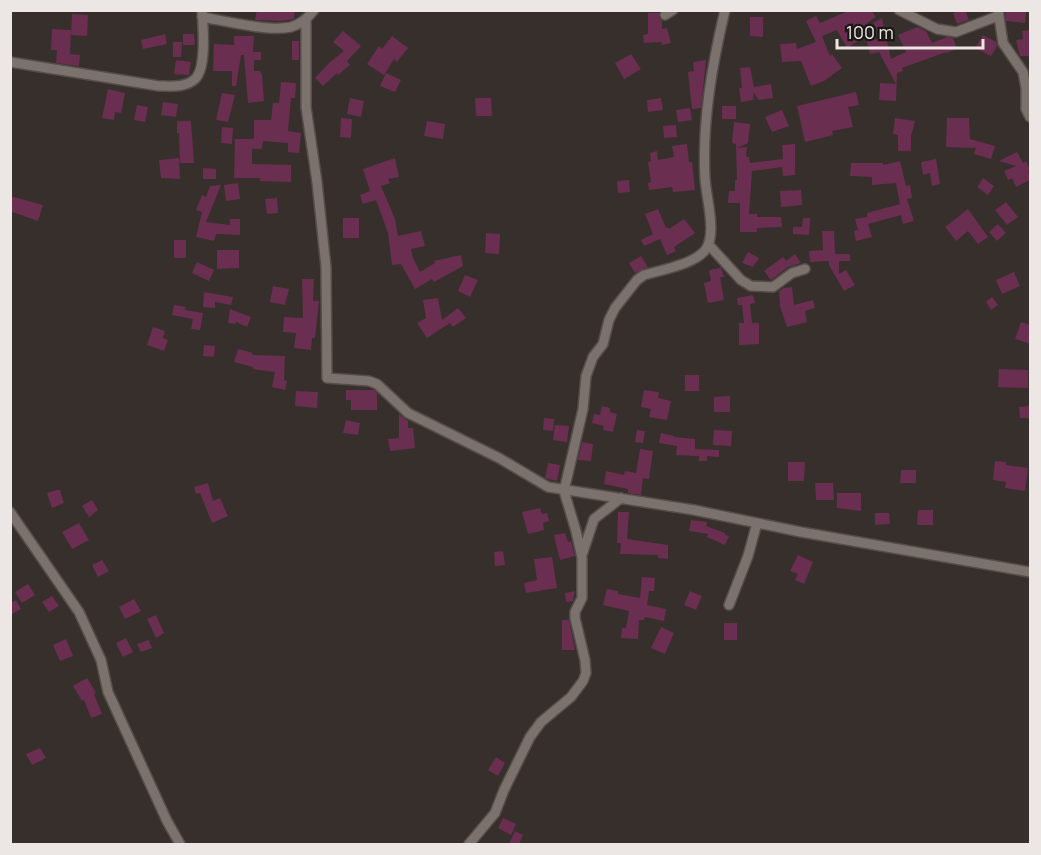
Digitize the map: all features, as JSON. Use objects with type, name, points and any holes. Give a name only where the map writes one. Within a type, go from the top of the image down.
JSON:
[{"type":"street","points":[[10,62],[159,86],[180,86],[195,79],[202,65],[202,14],[276,28],[291,27],[306,20],[314,10]]},
{"type":"street","points":[[469,844],[495,813],[530,737],[541,722],[571,697],[586,673],[575,618],[575,612],[582,598],[582,558],[564,491],[583,409],[586,376],[593,357],[603,344],[609,320],[615,308],[637,280],[644,275],[699,257],[709,245],[711,218],[706,194],[704,150],[715,52],[725,10]]},
{"type":"street","points":[[899,10],[948,32],[956,32],[998,13],[1003,43],[1023,72],[1026,109],[1030,117]]},
{"type":"street","points":[[306,20],[306,107],[319,194],[326,267],[327,378],[369,381],[376,384],[408,413],[499,458],[548,488],[694,510],[1030,572]]},
{"type":"street","points":[[709,245],[741,280],[751,286],[773,287],[792,273],[805,269]]},
{"type":"street","points":[[582,558],[594,519],[621,498]]},
{"type":"street","points":[[10,512],[79,612],[101,660],[108,692],[180,844]]},
{"type":"street","points":[[729,604],[748,556],[757,523]]},
{"type":"building","points":[[257,10],[295,10],[294,19],[255,20]]},
{"type":"building","points":[[851,10],[871,10],[876,17],[855,32],[860,40],[847,48],[837,30],[822,36],[830,56],[832,54],[842,68],[824,81],[811,86],[801,61],[782,62],[780,44],[796,43],[797,49],[816,42],[806,21],[816,16],[820,23]]},
{"type":"building","points":[[965,10],[969,20],[957,24],[953,13]]},
{"type":"building","points":[[1005,10],[1026,10],[1025,23],[1006,21]]},
{"type":"building","points":[[648,13],[659,13],[662,29],[667,28],[671,43],[662,45],[661,42],[644,43],[643,35],[648,34]]},
{"type":"building","points":[[72,14],[88,15],[87,36],[71,35]]},
{"type":"building","points":[[750,17],[763,17],[763,37],[750,36]]},
{"type":"building","points":[[882,18],[891,59],[906,52],[898,35],[917,27],[926,31],[932,43],[947,37],[953,38],[957,49],[902,68],[903,71],[897,73],[896,101],[879,100],[880,83],[896,84],[879,52],[870,54],[867,41],[883,38],[873,23]]},
{"type":"building","points":[[52,29],[71,30],[70,54],[80,55],[79,66],[56,63],[57,50],[51,50]]},
{"type":"building","points":[[1030,30],[1030,56],[1020,56],[1016,40],[1023,39],[1022,31]]},
{"type":"building","points":[[343,31],[361,46],[347,61],[350,65],[323,86],[315,78],[344,51],[333,42]]},
{"type":"building","points":[[165,34],[167,44],[143,49],[141,40]]},
{"type":"building","points":[[183,34],[194,34],[195,45],[183,45]]},
{"type":"building","points":[[983,35],[996,42],[997,46],[991,56],[975,48]]},
{"type":"building","points":[[234,36],[254,36],[253,52],[261,52],[261,60],[254,60],[254,71],[260,71],[262,75],[264,101],[248,103],[244,55],[241,55],[236,86],[232,86],[232,71],[213,71],[214,44],[234,45]]},
{"type":"building","points":[[392,36],[408,48],[397,62],[394,59],[384,75],[367,64],[379,46],[382,49]]},
{"type":"building","points":[[292,41],[299,41],[299,60],[292,60]]},
{"type":"building","points":[[173,42],[182,42],[181,57],[173,57]]},
{"type":"building","points":[[631,54],[641,69],[624,79],[615,63]]},
{"type":"building","points":[[176,60],[191,62],[189,75],[174,74]]},
{"type":"building","points":[[706,60],[701,108],[692,109],[688,72],[694,71],[693,62]]},
{"type":"building","points":[[750,67],[754,87],[771,84],[773,98],[758,100],[754,92],[753,100],[741,102],[740,68]]},
{"type":"building","points":[[386,73],[401,80],[395,92],[380,86]]},
{"type":"building","points":[[281,82],[296,83],[295,98],[291,98],[288,131],[301,133],[299,153],[288,152],[288,143],[263,141],[262,149],[252,149],[252,164],[291,165],[291,182],[260,181],[260,178],[234,178],[235,139],[254,139],[254,120],[271,120],[273,103],[279,103]]},
{"type":"building","points":[[108,89],[125,93],[121,113],[115,112],[114,120],[102,118]]},
{"type":"building","points":[[856,92],[859,105],[848,107],[853,127],[832,131],[833,135],[805,142],[797,106]]},
{"type":"building","points":[[222,93],[235,95],[228,122],[216,120]]},
{"type":"building","points":[[350,98],[364,101],[361,117],[347,114]]},
{"type":"building","points":[[475,98],[491,98],[492,116],[476,116]]},
{"type":"building","points":[[661,98],[663,110],[648,112],[647,100]]},
{"type":"building","points":[[163,102],[178,104],[176,117],[161,115]]},
{"type":"building","points":[[137,105],[148,107],[145,122],[134,120]]},
{"type":"building","points":[[722,106],[736,106],[736,119],[722,119]]},
{"type":"building","points":[[690,108],[692,120],[678,122],[676,110]]},
{"type":"building","points":[[782,110],[789,126],[772,132],[765,117]]},
{"type":"building","points":[[341,118],[352,119],[351,138],[340,137]]},
{"type":"building","points":[[895,118],[915,121],[911,136],[911,151],[898,151],[898,135],[893,134]]},
{"type":"building","points":[[947,118],[969,118],[970,139],[995,146],[991,159],[974,154],[976,148],[946,147]]},
{"type":"building","points":[[177,121],[191,121],[194,163],[180,163]]},
{"type":"building","points":[[427,121],[445,124],[443,139],[424,136]]},
{"type":"building","points":[[734,122],[750,124],[748,143],[737,148],[747,147],[746,157],[749,157],[750,163],[783,159],[782,145],[795,144],[795,175],[783,176],[782,167],[752,171],[749,214],[757,214],[757,217],[781,217],[782,227],[757,228],[757,232],[740,232],[740,203],[728,203],[729,191],[735,191],[735,180],[737,180],[736,144],[732,143]]},
{"type":"building","points":[[676,125],[677,137],[664,138],[663,126]]},
{"type":"building","points":[[222,127],[233,128],[232,144],[221,143]]},
{"type":"building","points":[[687,144],[689,162],[692,162],[695,190],[673,192],[672,187],[649,190],[650,153],[657,151],[658,160],[674,157],[672,146]]},
{"type":"building","points":[[1017,152],[1023,163],[1026,161],[1030,170],[1028,171],[1030,180],[1016,187],[1012,178],[1008,180],[1004,171],[1016,166],[999,161]]},
{"type":"building","points":[[179,158],[180,179],[161,178],[159,160]]},
{"type":"building","points":[[395,158],[399,177],[388,179],[390,183],[381,186],[395,219],[398,236],[421,231],[425,246],[411,249],[420,272],[435,263],[434,261],[461,255],[463,266],[434,282],[432,279],[415,289],[401,264],[392,265],[388,233],[376,200],[363,204],[360,195],[370,191],[363,169]]},
{"type":"building","points":[[936,159],[940,184],[932,186],[930,173],[923,175],[921,162]]},
{"type":"building","points":[[900,161],[906,186],[910,185],[912,198],[907,199],[914,221],[903,224],[901,215],[868,224],[872,237],[856,241],[854,231],[858,230],[855,219],[867,217],[867,213],[900,204],[896,183],[872,185],[872,177],[850,176],[851,163],[883,163],[883,165]]},
{"type":"building","points":[[203,168],[216,169],[216,179],[203,179]]},
{"type":"building","points":[[983,178],[994,186],[988,195],[977,187]]},
{"type":"building","points":[[629,180],[630,192],[618,193],[617,181]]},
{"type":"building","points":[[238,183],[240,199],[226,201],[224,185]]},
{"type":"building","points":[[221,185],[206,222],[230,225],[230,219],[240,219],[240,235],[216,234],[214,241],[196,237],[202,212],[196,210],[202,195],[206,197],[210,186]]},
{"type":"building","points":[[801,190],[802,205],[781,207],[780,191]]},
{"type":"building","points":[[10,196],[43,205],[38,221],[10,211]]},
{"type":"building","points":[[277,198],[278,213],[267,214],[265,199]]},
{"type":"building","points":[[1006,202],[1018,217],[1007,225],[995,210]]},
{"type":"building","points":[[658,209],[666,228],[669,229],[684,219],[695,233],[674,247],[676,251],[667,255],[660,239],[644,246],[641,240],[653,234],[645,214]]},
{"type":"building","points":[[968,209],[988,237],[978,244],[968,231],[956,241],[945,227]]},
{"type":"building","points":[[343,218],[359,218],[359,238],[343,238]]},
{"type":"building","points":[[803,218],[810,218],[809,235],[793,234],[793,227],[802,227]]},
{"type":"building","points":[[998,224],[1006,233],[997,241],[989,232]]},
{"type":"building","points":[[822,231],[834,231],[835,254],[850,254],[850,261],[839,261],[839,274],[846,270],[855,285],[844,291],[829,261],[810,262],[809,251],[823,250]]},
{"type":"building","points":[[486,233],[500,234],[499,254],[485,253]]},
{"type":"building","points":[[174,240],[186,240],[186,258],[174,258]]},
{"type":"building","points":[[217,250],[239,250],[239,268],[217,269]]},
{"type":"building","points":[[748,252],[759,258],[753,267],[742,263]]},
{"type":"building","points":[[795,254],[801,263],[788,267],[771,280],[764,271],[783,257],[786,261]]},
{"type":"building","points":[[641,256],[648,267],[635,273],[629,263]]},
{"type":"building","points":[[197,262],[214,270],[209,281],[192,273]]},
{"type":"building","points":[[721,268],[724,277],[720,277],[724,300],[708,303],[704,283],[711,281],[709,270]]},
{"type":"building","points":[[1014,272],[1020,286],[1002,294],[996,280]]},
{"type":"building","points":[[465,275],[478,280],[470,297],[458,291]]},
{"type":"building","points":[[302,279],[314,279],[313,301],[319,301],[315,338],[312,338],[311,350],[294,348],[296,333],[283,332],[284,317],[303,318]]},
{"type":"building","points":[[273,286],[289,289],[285,305],[270,302]]},
{"type":"building","points":[[792,287],[794,305],[813,300],[815,308],[805,311],[807,322],[787,327],[780,306],[779,291]]},
{"type":"building","points":[[204,292],[233,297],[231,305],[215,302],[215,308],[203,307]]},
{"type":"building","points":[[753,295],[755,303],[750,304],[752,323],[759,323],[759,344],[739,345],[739,323],[744,323],[742,305],[738,305],[737,298]]},
{"type":"building","points":[[992,297],[998,305],[991,310],[986,302]]},
{"type":"building","points":[[438,298],[442,320],[458,308],[466,318],[453,327],[450,323],[427,338],[417,323],[426,318],[423,300]]},
{"type":"building","points":[[174,305],[186,307],[185,310],[203,313],[200,330],[191,329],[193,319],[172,315]]},
{"type":"building","points":[[230,309],[251,317],[247,327],[236,322],[236,324],[228,323]]},
{"type":"building","points":[[1021,322],[1030,325],[1030,344],[1015,339]]},
{"type":"building","points":[[153,327],[165,331],[163,338],[168,340],[164,351],[147,345]]},
{"type":"building","points":[[204,345],[215,346],[214,357],[203,356]]},
{"type":"building","points":[[238,349],[253,353],[252,355],[285,356],[284,380],[287,381],[285,390],[272,387],[275,372],[253,369],[253,367],[234,362]]},
{"type":"building","points":[[999,369],[1028,370],[1028,388],[998,387]]},
{"type":"building","points":[[685,375],[699,375],[699,391],[685,391]]},
{"type":"building","points":[[346,390],[374,390],[377,393],[377,410],[351,410],[351,400],[346,400]]},
{"type":"building","points":[[644,390],[659,392],[658,398],[671,401],[667,420],[649,417],[651,409],[641,407]]},
{"type":"building","points":[[296,391],[318,392],[317,408],[295,406]]},
{"type":"building","points":[[730,396],[730,412],[714,412],[714,397]]},
{"type":"building","points":[[602,406],[610,408],[610,412],[617,414],[613,432],[603,430],[604,426],[592,423],[594,414],[600,415]]},
{"type":"building","points":[[1029,406],[1029,418],[1020,418],[1019,407]]},
{"type":"building","points":[[399,414],[408,421],[408,428],[413,428],[415,448],[390,451],[388,439],[399,438]]},
{"type":"building","points":[[544,418],[554,419],[553,431],[543,430]]},
{"type":"building","points":[[346,420],[360,423],[358,435],[343,433]]},
{"type":"building","points":[[555,425],[569,426],[567,442],[553,440]]},
{"type":"building","points":[[637,430],[645,431],[643,443],[635,442]]},
{"type":"building","points":[[714,430],[732,431],[731,446],[713,445]]},
{"type":"building","points":[[661,433],[695,439],[695,449],[719,450],[719,457],[707,456],[707,461],[699,461],[699,456],[676,455],[677,446],[659,443]]},
{"type":"building","points":[[582,442],[593,444],[591,461],[578,460]]},
{"type":"building","points":[[640,449],[653,451],[649,479],[643,478],[641,495],[628,493],[628,489],[604,484],[606,471],[624,475],[625,471],[636,473]]},
{"type":"building","points":[[995,461],[1028,468],[1025,491],[1005,488],[1006,482],[993,480]]},
{"type":"building","points":[[788,462],[805,462],[804,481],[788,481]]},
{"type":"building","points":[[548,463],[560,465],[557,481],[545,478]]},
{"type":"building","points":[[901,470],[916,470],[916,483],[900,483]]},
{"type":"building","points":[[208,483],[213,501],[220,498],[228,516],[212,523],[200,493],[196,494],[194,487]]},
{"type":"building","points":[[815,483],[833,483],[834,500],[816,500]]},
{"type":"building","points":[[60,490],[64,503],[52,508],[47,493]]},
{"type":"building","points":[[837,493],[861,493],[861,511],[837,508]]},
{"type":"building","points":[[92,500],[98,510],[89,517],[82,506]]},
{"type":"building","points":[[540,508],[542,514],[547,513],[549,521],[543,523],[544,530],[528,534],[522,512]]},
{"type":"building","points":[[918,510],[933,510],[933,525],[917,525]]},
{"type":"building","points":[[618,512],[629,512],[627,539],[668,545],[668,559],[658,558],[658,555],[620,554],[621,543],[617,543]]},
{"type":"building","points":[[875,513],[889,513],[890,524],[875,525]]},
{"type":"building","points":[[691,520],[707,522],[706,526],[725,533],[729,536],[725,545],[707,537],[708,534],[689,531]]},
{"type":"building","points":[[79,523],[89,540],[72,549],[62,532]]},
{"type":"building","points":[[565,533],[568,542],[571,541],[575,556],[560,560],[554,535]]},
{"type":"building","points":[[503,551],[505,565],[495,566],[494,552]]},
{"type":"building","points":[[798,555],[813,562],[804,584],[795,580],[798,574],[790,571]]},
{"type":"building","points":[[552,557],[557,588],[526,593],[524,583],[537,580],[534,559]]},
{"type":"building","points":[[102,560],[109,571],[98,577],[92,565]]},
{"type":"building","points":[[642,577],[655,578],[654,591],[649,591],[647,605],[666,609],[664,621],[645,617],[644,620],[639,620],[638,639],[621,638],[622,628],[626,628],[629,611],[603,605],[607,589],[618,591],[618,594],[640,598]]},
{"type":"building","points":[[28,584],[35,595],[22,603],[15,592]]},
{"type":"building","points":[[575,591],[573,601],[566,602],[565,593]]},
{"type":"building","points":[[690,591],[702,596],[696,610],[684,605]]},
{"type":"building","points":[[52,596],[59,606],[49,612],[42,602]]},
{"type":"building","points":[[134,599],[141,611],[125,619],[119,607]]},
{"type":"building","points":[[16,600],[21,609],[10,615],[10,603]]},
{"type":"building","points":[[156,615],[164,633],[156,638],[147,619]]},
{"type":"building","points":[[562,620],[569,620],[575,650],[562,650]]},
{"type":"building","points":[[724,623],[737,623],[737,640],[724,640]]},
{"type":"building","points":[[661,627],[674,633],[665,654],[651,648]]},
{"type":"building","points":[[126,638],[133,652],[123,657],[116,643]]},
{"type":"building","points":[[66,639],[73,656],[60,661],[53,645]]},
{"type":"building","points":[[149,640],[152,648],[141,652],[137,644]]},
{"type":"building","points":[[87,678],[96,693],[94,694],[102,714],[91,718],[84,700],[82,701],[73,686]]},
{"type":"building","points":[[40,748],[46,758],[32,765],[26,754]]},
{"type":"building","points":[[496,757],[505,763],[498,776],[488,770]]},
{"type":"building","points":[[503,818],[516,824],[511,835],[498,828]]},
{"type":"building","points":[[515,831],[523,835],[519,844],[509,844]]}]
